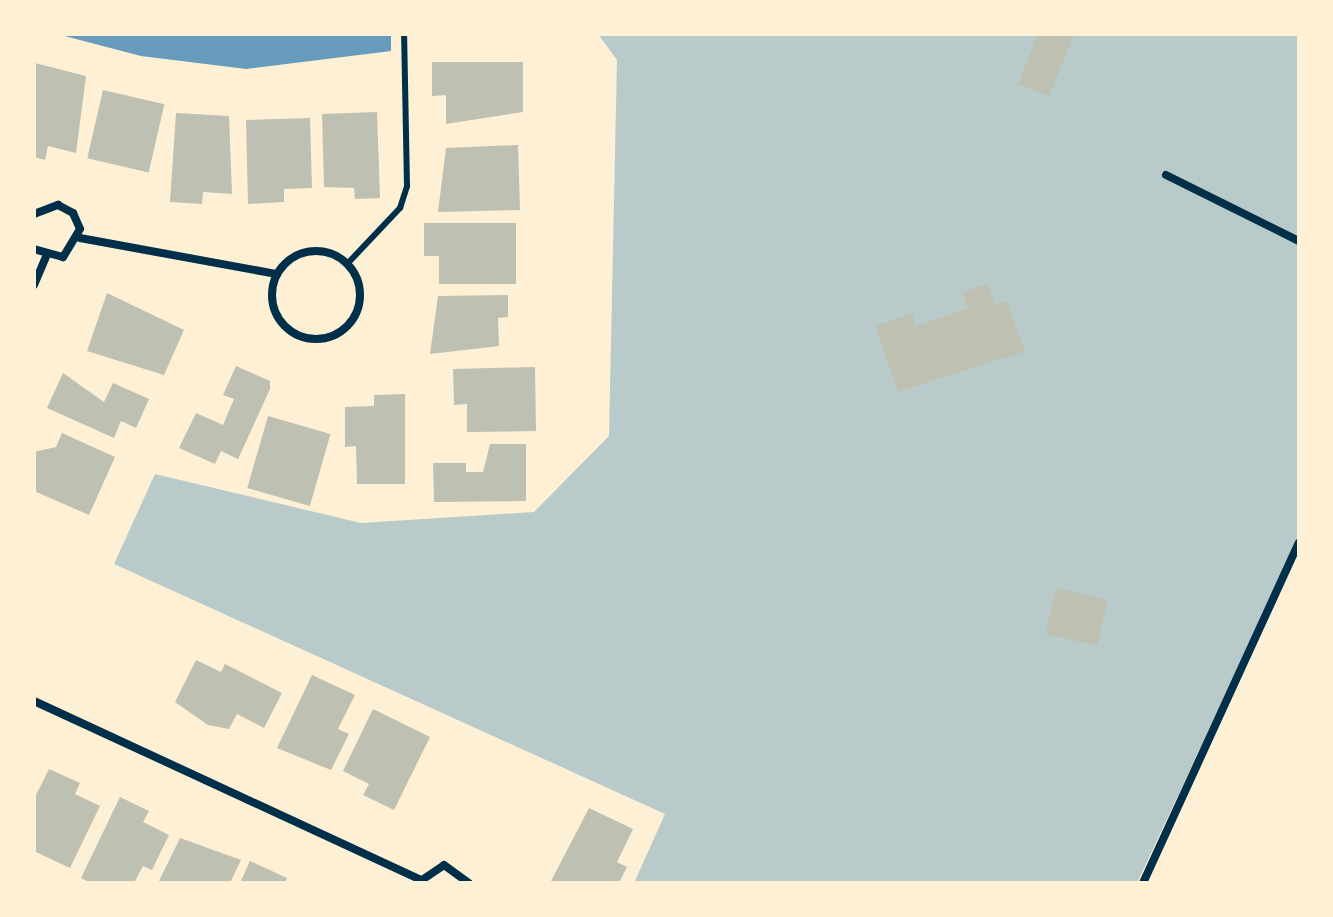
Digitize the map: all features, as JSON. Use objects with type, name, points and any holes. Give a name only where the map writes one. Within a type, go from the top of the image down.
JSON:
[{"type":"street","points":[[1166,175],[1299,241]]},
{"type":"street","points":[[34,214],[66,208],[78,221],[80,238],[63,257],[46,257],[34,249]]},
{"type":"street","points":[[80,238],[276,274],[309,250],[348,263],[360,288],[356,315],[318,339],[279,319],[276,274]]},
{"type":"street","points":[[34,285],[46,257]]},
{"type":"street","points":[[1143,883],[1299,543]]},
{"type":"street","points":[[34,701],[419,881],[444,865],[469,883]]},
{"type":"lane","points":[[348,263],[400,208],[407,186],[404,34]]},
{"type":"shaded area","points":[[598,34],[1299,34],[1299,537],[1137,883],[634,883],[665,814],[114,564],[155,474],[361,523],[534,512],[609,436],[617,60]]},
{"type":"water","points":[[57,34],[391,34],[391,51],[246,69],[141,56]]},
{"type":"building","points":[[1038,34],[1074,34],[1049,96],[1018,84]]},
{"type":"building","points":[[432,62],[523,62],[523,112],[446,124],[446,95],[432,96]]},
{"type":"building","points":[[35,63],[86,76],[76,153],[48,146],[45,160],[34,157]]},
{"type":"building","points":[[103,90],[164,104],[149,172],[87,158]]},
{"type":"building","points":[[377,112],[380,198],[355,199],[354,188],[324,187],[322,114]]},
{"type":"building","points":[[176,113],[229,116],[232,194],[203,192],[202,204],[170,202]]},
{"type":"building","points":[[310,118],[312,188],[284,189],[284,202],[248,204],[246,120]]},
{"type":"building","points":[[518,145],[520,210],[438,212],[446,148]]},
{"type":"building","points":[[424,223],[516,223],[516,284],[439,284],[439,256],[424,256]]},
{"type":"building","points":[[987,284],[995,305],[1007,301],[1025,351],[898,392],[875,326],[912,313],[916,326],[968,308],[962,292]]},
{"type":"building","points":[[107,293],[184,330],[164,375],[87,351]]},
{"type":"building","points":[[508,295],[508,317],[498,318],[499,346],[430,354],[438,296]]},
{"type":"building","points":[[236,366],[270,381],[270,389],[238,459],[221,451],[215,464],[179,448],[196,413],[223,425],[234,399],[223,395]]},
{"type":"building","points":[[535,367],[536,431],[467,432],[467,404],[454,405],[453,369]]},
{"type":"building","points":[[63,373],[104,402],[113,383],[149,399],[136,428],[121,421],[114,438],[47,408]]},
{"type":"building","points":[[405,394],[405,484],[357,484],[356,446],[345,447],[345,407],[374,406],[374,395]]},
{"type":"building","points":[[268,416],[330,434],[310,506],[247,488]]},
{"type":"building","points":[[62,433],[115,457],[89,515],[34,491],[34,452],[56,447]]},
{"type":"building","points":[[490,444],[526,444],[526,501],[434,502],[433,463],[466,463],[466,472],[483,472]]},
{"type":"building","points":[[1056,588],[1108,600],[1097,646],[1045,634]]},
{"type":"building","points":[[196,660],[221,672],[225,664],[282,693],[264,728],[237,714],[229,729],[208,725],[175,702]]},
{"type":"building","points":[[312,675],[355,695],[338,729],[349,734],[331,770],[277,748]]},
{"type":"building","points":[[373,709],[430,737],[394,810],[363,795],[369,784],[343,771]]},
{"type":"building","points":[[49,769],[80,783],[75,794],[100,806],[70,868],[34,851],[34,799]]},
{"type":"building","points":[[120,797],[149,811],[143,822],[169,835],[152,870],[143,866],[134,883],[91,883],[81,878]]},
{"type":"building","points":[[589,808],[633,829],[617,862],[627,867],[619,883],[550,883]]},
{"type":"building","points":[[180,838],[241,860],[230,883],[158,883]]},
{"type":"building","points":[[250,861],[287,878],[285,883],[240,883]]}]
